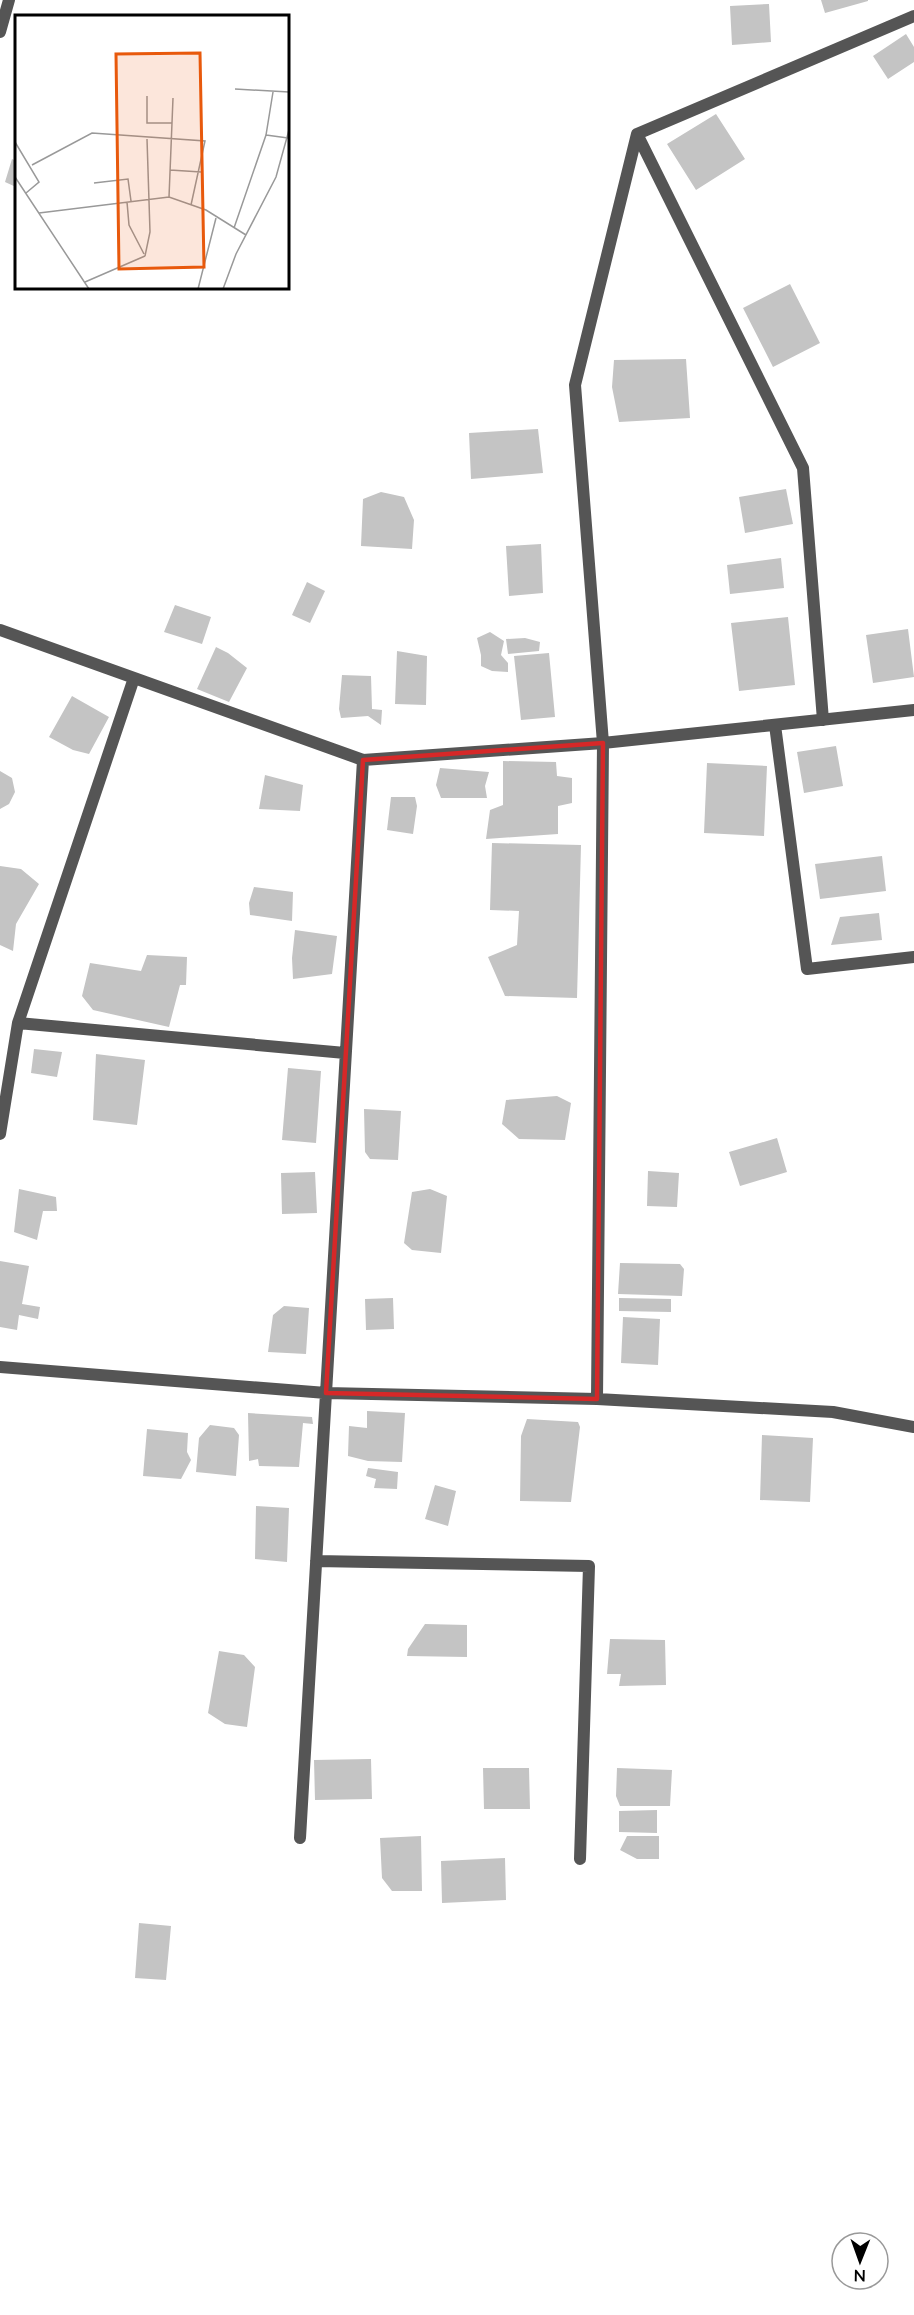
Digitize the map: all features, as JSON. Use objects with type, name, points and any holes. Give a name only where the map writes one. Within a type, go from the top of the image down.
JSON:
[{"type":"street","points":[[0,32],[9,0]]},
{"type":"street","points":[[637,134],[914,16]]},
{"type":"street","points":[[637,134],[803,468],[823,720]]},
{"type":"street","points":[[597,1399],[603,743],[575,385],[637,134]]},
{"type":"street","points":[[0,630],[363,760],[603,743],[914,710]]},
{"type":"street","points":[[0,1134],[18,1023],[134,678]]},
{"type":"street","points":[[775,725],[807,969],[914,957]]},
{"type":"street","points":[[300,1838],[363,760]]},
{"type":"street","points":[[18,1023],[345,1053]]},
{"type":"street","points":[[0,1367],[326,1393],[597,1399],[833,1412],[914,1427]]},
{"type":"street","points":[[316,1562],[589,1566],[580,1859]]},
{"type":"highlighted area","points":[[603,743],[597,1399],[326,1393],[363,760]]},
{"type":"building","points":[[821,0],[868,0],[868,1],[825,13]]},
{"type":"building","points":[[769,4],[771,42],[732,45],[730,6]]},
{"type":"building","points":[[906,34],[914,47],[914,62],[888,79],[873,56]]},
{"type":"building","points":[[716,114],[745,159],[696,190],[667,144]]},
{"type":"building","points":[[12,159],[15,160],[15,187],[5,182]]},
{"type":"building","points":[[790,284],[820,343],[773,367],[743,308]]},
{"type":"building","points":[[686,359],[690,418],[619,422],[612,387],[614,360]]},
{"type":"building","points":[[538,429],[543,473],[471,479],[469,433]]},
{"type":"building","points":[[786,489],[793,524],[745,533],[739,497]]},
{"type":"building","points":[[381,492],[404,497],[414,520],[412,549],[361,546],[363,499]]},
{"type":"building","points":[[541,544],[543,593],[509,596],[506,546]]},
{"type":"building","points":[[781,558],[784,588],[730,594],[727,565]]},
{"type":"building","points":[[307,582],[325,591],[310,623],[292,615]]},
{"type":"building","points":[[175,605],[211,617],[202,644],[164,632]]},
{"type":"building","points":[[788,617],[795,685],[739,691],[731,623]]},
{"type":"building","points":[[908,629],[914,677],[873,683],[866,635]]},
{"type":"building","points":[[490,632],[504,641],[501,655],[508,663],[508,672],[492,671],[481,666],[477,638]]},
{"type":"building","points":[[525,638],[540,642],[539,651],[508,654],[506,639]]},
{"type":"building","points":[[216,647],[247,668],[229,702],[197,689]]},
{"type":"building","points":[[397,651],[427,656],[426,705],[395,704]]},
{"type":"building","points":[[549,653],[555,717],[521,720],[514,656]]},
{"type":"building","points":[[342,675],[371,676],[372,709],[382,710],[381,725],[368,716],[341,718],[339,709]]},
{"type":"building","points":[[72,696],[109,717],[89,754],[73,750],[49,737]]},
{"type":"building","points":[[836,746],[843,786],[804,793],[797,752]]},
{"type":"building","points":[[503,761],[556,762],[557,776],[572,778],[572,803],[558,806],[558,834],[486,839],[490,810],[503,805]]},
{"type":"building","points":[[707,763],[767,766],[764,836],[704,833]]},
{"type":"building","points":[[440,768],[489,772],[485,786],[487,798],[441,798],[436,785]]},
{"type":"building","points":[[0,771],[12,778],[15,792],[9,804],[0,809]]},
{"type":"building","points":[[265,775],[303,785],[300,811],[259,809]]},
{"type":"building","points":[[391,797],[415,797],[417,806],[413,834],[387,830]]},
{"type":"building","points":[[492,843],[581,845],[577,998],[505,996],[488,957],[517,945],[519,911],[490,910]]},
{"type":"building","points":[[882,856],[886,891],[820,899],[815,864]]},
{"type":"building","points":[[0,866],[21,869],[39,884],[16,924],[13,951],[0,945]]},
{"type":"building","points":[[254,887],[293,892],[292,921],[250,915],[249,903]]},
{"type":"building","points":[[879,913],[882,940],[831,945],[840,917]]},
{"type":"building","points":[[295,930],[337,936],[332,974],[293,979],[292,958]]},
{"type":"building","points":[[147,955],[187,957],[186,985],[180,985],[169,1027],[93,1010],[82,996],[90,963],[141,971]]},
{"type":"building","points":[[34,1049],[62,1052],[57,1077],[31,1073]]},
{"type":"building","points":[[96,1054],[145,1060],[137,1125],[93,1120]]},
{"type":"building","points":[[288,1068],[321,1071],[316,1143],[282,1140]]},
{"type":"building","points":[[557,1096],[571,1103],[565,1140],[519,1139],[502,1124],[506,1100]]},
{"type":"building","points":[[364,1109],[401,1111],[398,1160],[370,1159],[365,1152]]},
{"type":"building","points":[[777,1138],[787,1172],[740,1186],[729,1152]]},
{"type":"building","points":[[648,1171],[679,1173],[677,1207],[647,1206]]},
{"type":"building","points":[[315,1172],[317,1213],[282,1214],[281,1173]]},
{"type":"building","points":[[19,1189],[56,1197],[57,1211],[43,1211],[37,1240],[14,1232]]},
{"type":"building","points":[[430,1189],[447,1196],[441,1253],[412,1250],[404,1243],[412,1192]]},
{"type":"building","points":[[0,1261],[29,1266],[22,1304],[40,1307],[38,1319],[19,1315],[17,1330],[0,1327]]},
{"type":"building","points":[[620,1263],[680,1264],[684,1269],[682,1296],[618,1294]]},
{"type":"building","points":[[393,1298],[394,1329],[366,1330],[365,1299]]},
{"type":"building","points":[[619,1298],[671,1299],[671,1312],[619,1311]]},
{"type":"building","points":[[284,1306],[309,1308],[306,1354],[268,1352],[273,1315]]},
{"type":"building","points":[[623,1317],[660,1319],[658,1365],[621,1363]]},
{"type":"building","points":[[367,1411],[405,1413],[402,1462],[368,1461],[348,1456],[349,1426],[367,1428]]},
{"type":"building","points":[[248,1413],[312,1417],[313,1424],[303,1423],[299,1467],[259,1466],[258,1459],[249,1461]]},
{"type":"building","points":[[527,1419],[578,1422],[580,1427],[571,1502],[520,1501],[521,1436]]},
{"type":"building","points":[[210,1425],[234,1428],[239,1435],[236,1476],[196,1472],[199,1438]]},
{"type":"building","points":[[147,1429],[188,1433],[187,1452],[191,1460],[181,1479],[143,1476]]},
{"type":"building","points":[[762,1435],[813,1438],[810,1502],[760,1500]]},
{"type":"building","points":[[368,1468],[398,1472],[397,1489],[374,1488],[376,1479],[366,1476]]},
{"type":"building","points":[[435,1485],[456,1491],[448,1526],[425,1519]]},
{"type":"building","points":[[256,1506],[289,1508],[287,1562],[255,1559]]},
{"type":"building","points":[[425,1624],[467,1625],[467,1657],[407,1656],[408,1649]]},
{"type":"building","points":[[610,1639],[665,1640],[666,1685],[619,1686],[621,1674],[607,1674]]},
{"type":"building","points":[[219,1651],[244,1655],[255,1667],[247,1727],[225,1724],[208,1713]]},
{"type":"building","points":[[371,1759],[372,1799],[315,1800],[314,1760]]},
{"type":"building","points":[[483,1768],[529,1768],[530,1809],[484,1809]]},
{"type":"building","points":[[617,1768],[672,1770],[670,1806],[620,1806],[616,1796]]},
{"type":"building","points":[[657,1810],[657,1833],[619,1832],[619,1811]]},
{"type":"building","points":[[421,1836],[422,1891],[392,1891],[382,1878],[380,1838]]},
{"type":"building","points":[[627,1836],[659,1836],[659,1859],[637,1859],[620,1850]]},
{"type":"building","points":[[505,1858],[506,1900],[442,1903],[441,1861]]},
{"type":"building","points":[[139,1923],[171,1926],[166,1980],[135,1978]]}]
